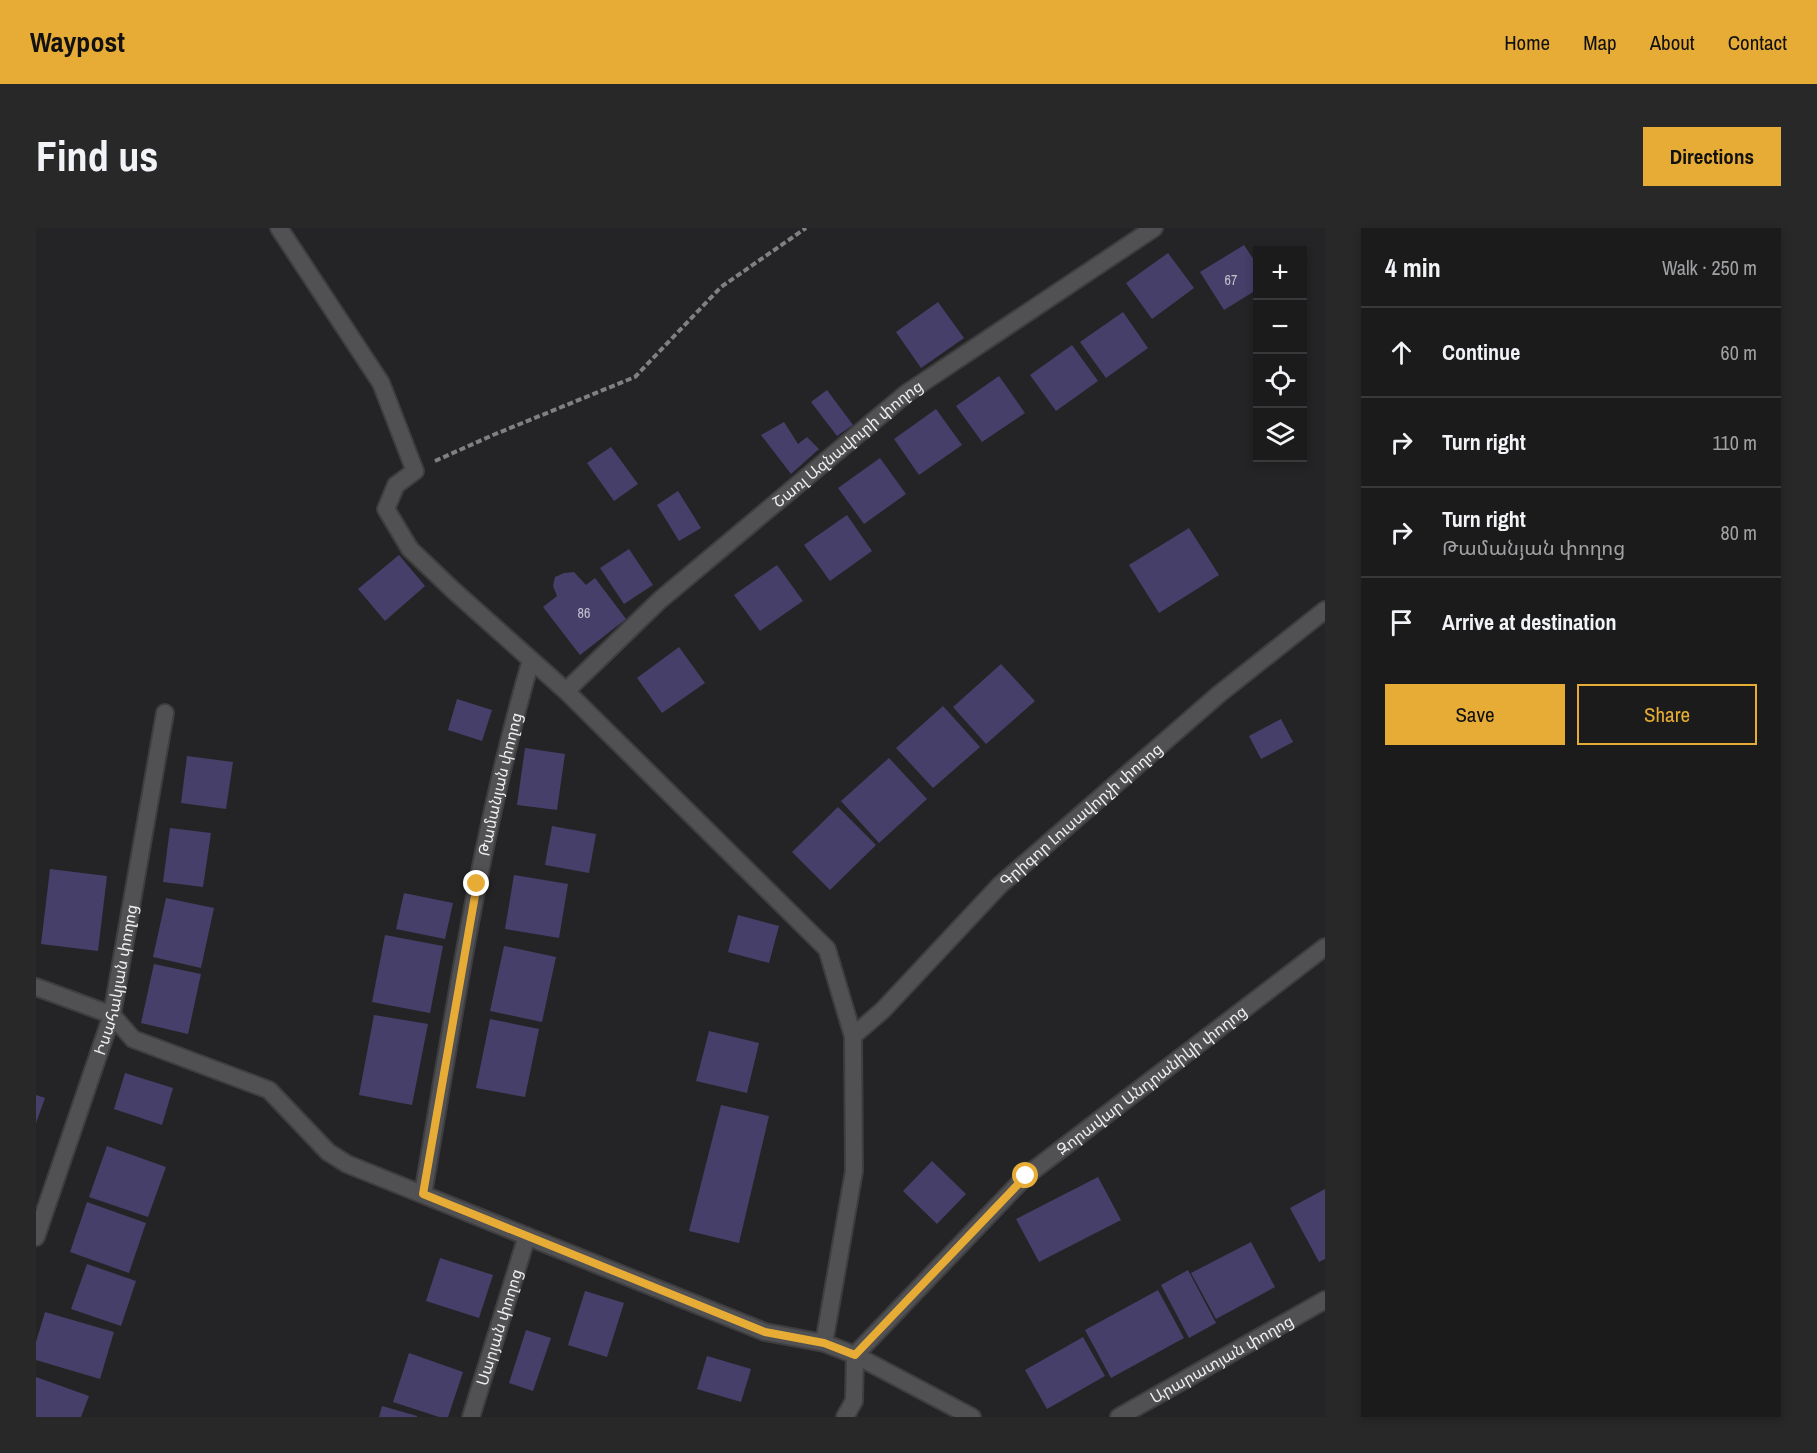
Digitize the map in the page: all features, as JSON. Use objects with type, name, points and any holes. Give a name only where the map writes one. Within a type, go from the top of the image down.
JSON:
[{"type":"street","points":[[279,228],[381,383],[416,471],[396,485],[386,509],[410,549],[566,692],[827,949],[853,1036],[854,1171],[824,1343]]},
{"type":"street","name":"Շառլ Ազնավուրի փողոց","points":[[566,692],[660,600],[906,393],[1154,228]]},
{"type":"street","name":"Գրիգոր Լուսավորչի փողոց","points":[[853,1036],[883,1011],[1000,885],[1218,695],[1325,610]]},
{"type":"street","name":"Թամանյան փողոց","points":[[423,1194],[477,884],[512,724],[531,660]]},
{"type":"street","name":"Իսահակյան փողոց","points":[[36,1237],[112,1014],[165,713]]},
{"type":"street","name":"Զորավար Անդրանիկի փողոց","points":[[855,1355],[1026,1176],[1325,947]]},
{"type":"street","points":[[36,987],[112,1014],[133,1039],[269,1090],[328,1152],[347,1164],[765,1332],[824,1343],[855,1355],[972,1417]]},
{"type":"street","name":"Սարյան փողոց","points":[[471,1417],[527,1236]]},
{"type":"street","name":"Արարատյան փողոց","points":[[1119,1417],[1325,1300]]},
{"type":"street","points":[[845,1417],[854,1401],[855,1355]]},
{"type":"path","points":[[416,471],[493,435],[635,377],[721,286],[806,228]]},
{"type":"building","points":[[1244,245],[1253,258],[1253,292],[1224,310],[1200,272]]},
{"type":"building","points":[[1168,253],[1194,288],[1152,319],[1126,283]]},
{"type":"building","points":[[938,302],[964,338],[921,368],[896,332]]},
{"type":"building","points":[[1123,312],[1148,348],[1106,378],[1080,342]]},
{"type":"building","points":[[1072,345],[1098,381],[1056,411],[1030,375]]},
{"type":"building","points":[[999,376],[1025,413],[982,442],[956,406]]},
{"type":"building","points":[[827,390],[853,425],[837,436],[811,402]]},
{"type":"building","points":[[936,409],[962,445],[919,475],[894,439]]},
{"type":"building","points":[[784,422],[798,444],[807,437],[819,449],[791,474],[761,435]]},
{"type":"building","points":[[611,447],[638,484],[614,501],[587,463]]},
{"type":"building","points":[[880,458],[906,494],[864,524],[838,488]]},
{"type":"building","points":[[678,491],[701,528],[679,541],[657,505]]},
{"type":"building","points":[[847,515],[872,551],[830,581],[804,545]]},
{"type":"building","points":[[1189,528],[1219,575],[1159,613],[1129,565]]},
{"type":"building","points":[[629,549],[653,585],[624,604],[600,568]]},
{"type":"building","points":[[399,555],[425,586],[385,621],[358,589]]},
{"type":"building","points":[[777,565],[803,601],[760,631],[734,595]]},
{"type":"building","points":[[574,572],[586,585],[595,578],[626,619],[580,655],[543,607],[557,596],[553,586],[555,577]]},
{"type":"building","points":[[679,647],[705,683],[662,713],[637,678]]},
{"type":"building","points":[[1001,664],[1035,701],[986,744],[953,707]]},
{"type":"building","points":[[457,699],[492,710],[482,741],[448,730]]},
{"type":"building","points":[[943,706],[980,747],[933,788],[896,748]]},
{"type":"building","points":[[1281,719],[1293,742],[1261,759],[1249,736]]},
{"type":"building","points":[[525,748],[565,754],[557,810],[517,805]]},
{"type":"building","points":[[187,756],[233,762],[226,809],[181,803]]},
{"type":"building","points":[[889,758],[927,799],[879,843],[841,801]]},
{"type":"building","points":[[838,807],[876,845],[830,890],[792,852]]},
{"type":"building","points":[[552,826],[596,834],[589,873],[545,865]]},
{"type":"building","points":[[170,828],[211,833],[203,887],[163,882]]},
{"type":"building","points":[[50,869],[107,876],[98,951],[41,944]]},
{"type":"building","points":[[514,875],[568,884],[559,938],[505,929]]},
{"type":"building","points":[[404,893],[453,903],[445,939],[396,929]]},
{"type":"building","points":[[166,898],[214,908],[201,968],[153,957]]},
{"type":"building","points":[[738,915],[779,926],[769,963],[728,952]]},
{"type":"building","points":[[385,935],[443,946],[430,1013],[372,1002]]},
{"type":"building","points":[[504,946],[556,957],[542,1022],[490,1011]]},
{"type":"building","points":[[154,964],[201,974],[188,1034],[141,1023]]},
{"type":"building","points":[[374,1015],[428,1024],[412,1105],[359,1095]]},
{"type":"building","points":[[490,1019],[539,1029],[525,1097],[476,1088]]},
{"type":"building","points":[[709,1031],[759,1043],[747,1093],[696,1081]]},
{"type":"building","points":[[125,1073],[173,1088],[162,1125],[114,1109]]},
{"type":"building","points":[[36,1095],[45,1098],[36,1123]]},
{"type":"building","points":[[721,1105],[769,1116],[739,1243],[689,1231]]},
{"type":"building","points":[[107,1146],[166,1167],[148,1217],[89,1197]]},
{"type":"building","points":[[932,1161],[966,1194],[937,1224],[903,1191]]},
{"type":"building","points":[[1098,1177],[1121,1220],[1039,1262],[1016,1219]]},
{"type":"building","points":[[1325,1189],[1325,1259],[1319,1262],[1290,1208]]},
{"type":"building","points":[[87,1202],[146,1223],[129,1273],[70,1252]]},
{"type":"building","points":[[1251,1242],[1275,1287],[1216,1319],[1191,1273]]},
{"type":"building","points":[[440,1258],[493,1275],[479,1318],[426,1301]]},
{"type":"building","points":[[87,1264],[136,1281],[121,1326],[71,1309]]},
{"type":"building","points":[[1188,1270],[1216,1323],[1189,1338],[1161,1285]]},
{"type":"building","points":[[1158,1290],[1184,1338],[1111,1378],[1085,1330]]},
{"type":"building","points":[[585,1291],[624,1303],[607,1357],[568,1345]]},
{"type":"building","points":[[45,1312],[114,1332],[100,1379],[36,1360],[36,1342]]},
{"type":"building","points":[[526,1330],[551,1338],[533,1391],[509,1383]]},
{"type":"building","points":[[1083,1337],[1105,1376],[1047,1409],[1025,1370]]},
{"type":"building","points":[[409,1353],[463,1372],[448,1417],[439,1417],[393,1402]]},
{"type":"building","points":[[707,1356],[751,1369],[741,1402],[697,1389]]},
{"type":"building","points":[[36,1377],[89,1396],[81,1417],[36,1417]]},
{"type":"building","points":[[382,1406],[417,1416],[417,1417],[379,1417]]},
{"type":"route","points":[[477,884],[423,1194],[765,1332],[824,1343],[855,1355],[1026,1176]]}]
